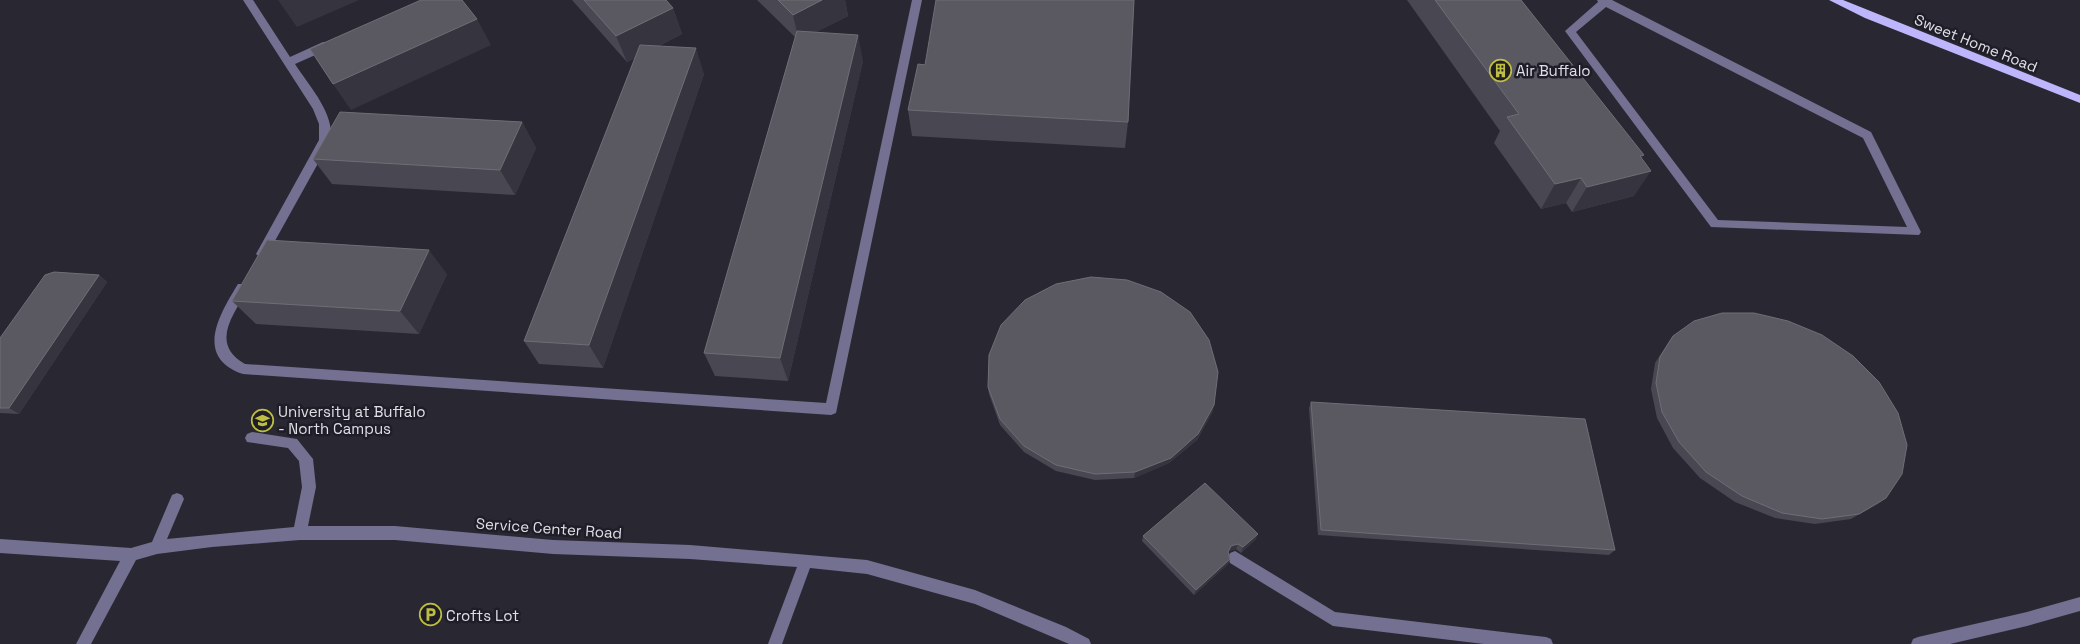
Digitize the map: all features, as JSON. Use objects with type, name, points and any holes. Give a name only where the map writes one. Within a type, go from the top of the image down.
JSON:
[{"type":"main road","name":"Sweet Home Road","points":[[1834,0],[1869,16],[2080,100]]},
{"type":"street","points":[[248,0],[323,116],[326,135],[226,315],[220,331],[220,344],[223,353],[235,365],[243,368],[831,409],[917,0]]},
{"type":"street","points":[[1605,1],[1867,135],[1915,232],[1715,224],[1570,31],[1605,1]]},
{"type":"street","points":[[289,62],[341,39]]},
{"type":"street","points":[[252,438],[292,443],[306,459],[309,487],[300,533]]},
{"type":"street","points":[[157,546],[177,499]]},
{"type":"street","name":"Service Center Road","points":[[0,546],[131,555],[157,546],[300,533],[395,533],[553,547],[690,552],[867,566],[975,597],[1061,632],[1084,644]]},
{"type":"street","points":[[83,644],[131,555]]},
{"type":"street","points":[[1235,558],[1333,620],[1546,644]]},
{"type":"street","points":[[775,644],[806,561]]},
{"type":"street","points":[[1918,644],[2027,619],[2080,604]]},
{"type":"building","points":[[421,0],[462,0],[477,19],[333,84],[310,49]]},
{"type":"building","points":[[584,0],[666,0],[673,8],[616,36]]},
{"type":"building","points":[[778,0],[822,0],[793,15]]},
{"type":"building","points":[[936,0],[1134,0],[1128,122],[908,110],[918,64],[925,65]]},
{"type":"building","name":"Air Buffalo","points":[[1435,0],[1521,0],[1644,155],[1640,156],[1651,171],[1587,187],[1581,178],[1555,184],[1507,117],[1519,114]]},
{"type":"building","points":[[797,31],[858,35],[780,358],[704,353]]},
{"type":"building","points":[[640,45],[696,48],[589,345],[524,341]]},
{"type":"building","points":[[340,112],[522,122],[500,170],[313,159]]},
{"type":"building","points":[[267,240],[429,250],[400,311],[232,301]]},
{"type":"building","points":[[54,272],[99,275],[9,408],[0,408],[0,338],[45,275]]},
{"type":"building","points":[[1091,277],[1127,280],[1161,292],[1190,312],[1209,340],[1218,372],[1214,405],[1198,434],[1171,458],[1135,472],[1095,474],[1056,465],[1024,446],[1000,419],[988,387],[989,355],[1001,325],[1025,300],[1056,284]]},
{"type":"building","points":[[1722,313],[1754,313],[1788,321],[1822,335],[1853,356],[1879,382],[1898,413],[1907,445],[1902,474],[1886,498],[1859,514],[1822,519],[1782,513],[1742,496],[1706,472],[1679,442],[1662,412],[1656,383],[1660,357],[1673,336],[1694,321]]},
{"type":"building","points":[[1311,402],[1585,419],[1615,550],[1321,530]]},
{"type":"building","points":[[1205,483],[1258,534],[1243,547],[1238,544],[1231,546],[1228,552],[1230,559],[1196,590],[1143,536]]},
{"type":"place","name":"Air Buffalo","points":[[1500,70]]},
{"type":"place","name":"University at Buffalo - North Campus","points":[[262,420]]},
{"type":"place","name":"Crofts Lot","points":[[430,615]]}]
